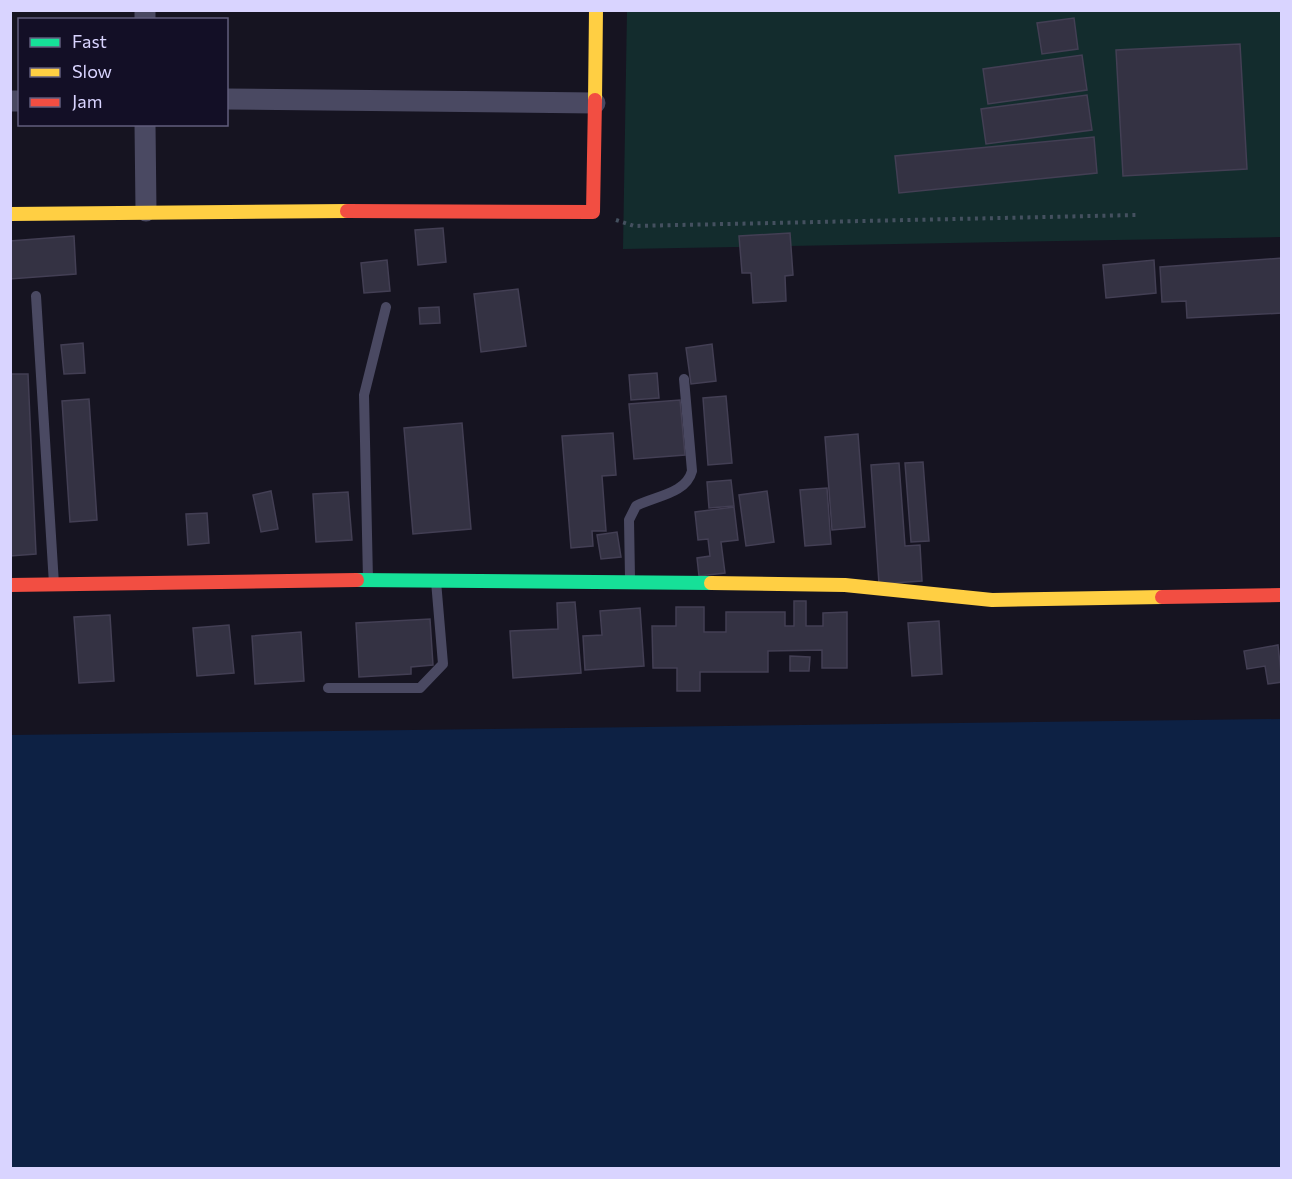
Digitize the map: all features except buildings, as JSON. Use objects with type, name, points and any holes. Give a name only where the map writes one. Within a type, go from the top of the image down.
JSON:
[{"type":"street","points":[[10,214],[146,211],[593,212],[596,10]]},
{"type":"street","points":[[228,99],[595,103]]},
{"type":"street","points":[[145,126],[146,211]]},
{"type":"street","points":[[10,585],[368,580],[630,581],[845,585],[992,600],[1281,595]]},
{"type":"lane","points":[[36,296],[54,584]]},
{"type":"lane","points":[[368,580],[364,395],[386,307]]},
{"type":"lane","points":[[630,581],[629,520],[636,506],[683,488],[690,480],[692,471],[684,379]]},
{"type":"lane","points":[[328,688],[420,688],[435,674],[443,664],[436,581]]},
{"type":"path","points":[[593,212],[634,226],[1137,215]]},
{"type":"green space","points":[[627,11],[1281,11],[1281,237],[623,249]]},
{"type":"water","points":[[1281,719],[1281,1168],[11,1168],[11,735]]},
{"type":"traffic: fast","points":[[357,580],[711,583]]},
{"type":"traffic: slow","points":[[595,100],[596,10]]},
{"type":"traffic: slow","points":[[10,214],[347,211]]},
{"type":"traffic: slow","points":[[711,583],[845,585],[992,600],[1162,597]]},
{"type":"traffic: jam","points":[[347,211],[593,212],[595,100]]},
{"type":"traffic: jam","points":[[10,585],[357,580]]},
{"type":"traffic: jam","points":[[1162,597],[1282,595]]}]
